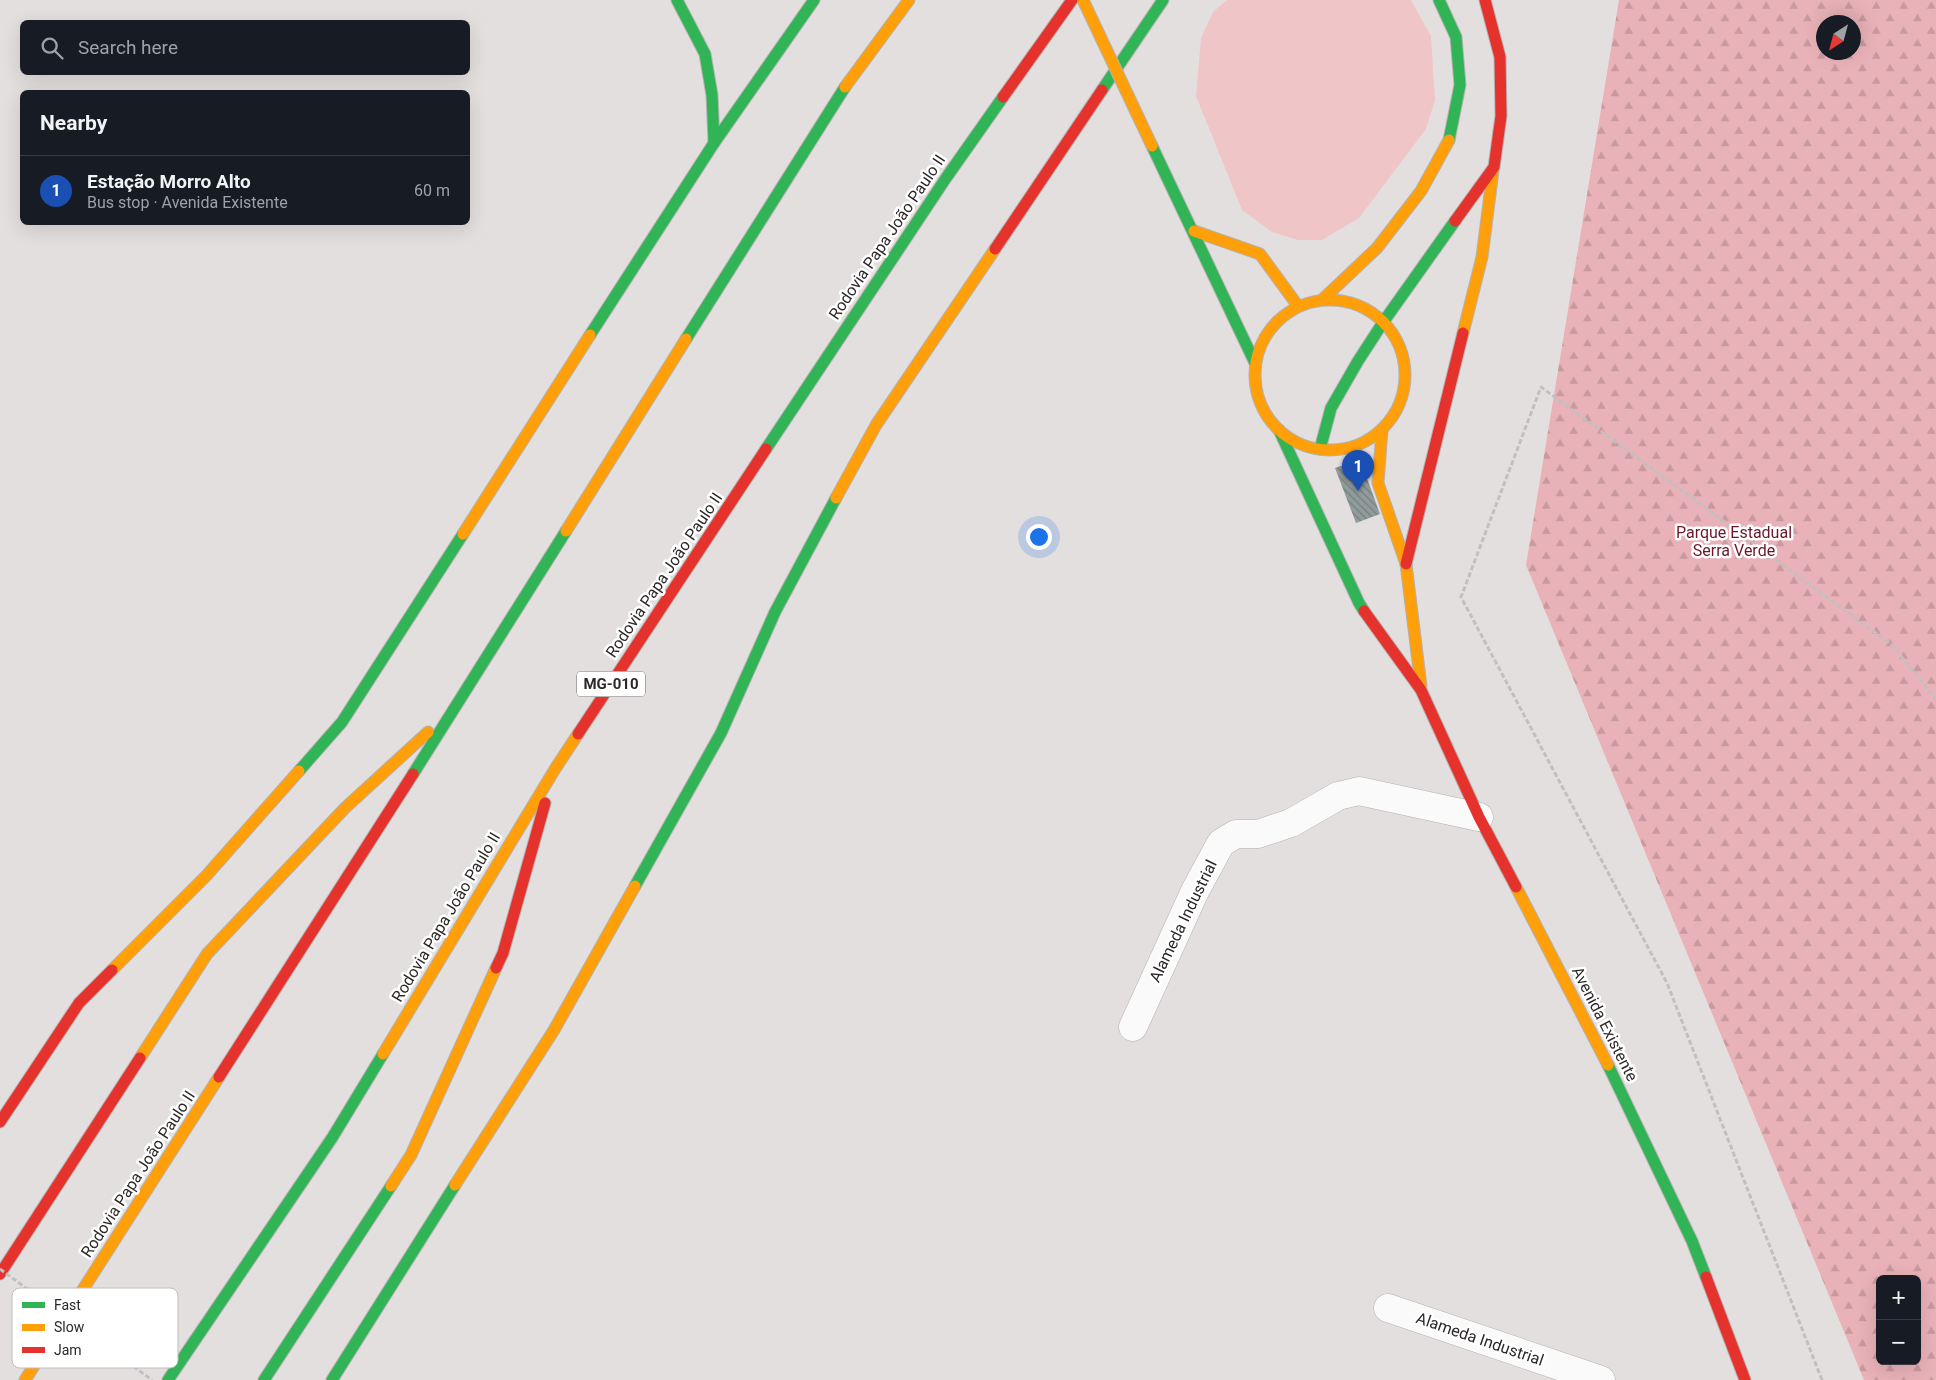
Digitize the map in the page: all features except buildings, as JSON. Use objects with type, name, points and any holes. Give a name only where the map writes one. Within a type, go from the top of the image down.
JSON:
[{"type":"main road","points":[[677,0],[705,54],[712,95],[714,143]]},
{"type":"main road","points":[[0,1122],[80,1003],[206,876],[342,722],[714,143],[814,0]]},
{"type":"main road","name":"Rodovia Papa João Paulo II","points":[[84,1288],[457,705],[834,102],[909,0]]},
{"type":"main road","name":"Rodovia Papa João Paulo II","points":[[178,1365],[332,1138],[555,769],[946,178],[1072,0]]},
{"type":"main road","points":[[1083,0],[1255,363]]},
{"type":"main road","points":[[332,1380],[554,1030],[721,733],[775,612],[876,425],[1163,0]]},
{"type":"main road","points":[[1322,299],[1377,248],[1420,191],[1451,136],[1460,85],[1456,37],[1439,0]]},
{"type":"main road","points":[[1406,564],[1482,257],[1501,116],[1500,57],[1485,0]]},
{"type":"main road","points":[[1320,449],[1331,408],[1384,321],[1494,167]]},
{"type":"main road","points":[[1194,231],[1260,254],[1298,306]]},
{"type":"main road","points":[[1279,430],[1298,443],[1320,449],[1342,449],[1363,443],[1382,430],[1400,406],[1406,376],[1401,346],[1384,321],[1356,303],[1322,299],[1298,306],[1278,320],[1263,339],[1255,363],[1256,388],[1265,412],[1279,430],[1359,603],[1421,690]]},
{"type":"main road","points":[[1382,430],[1378,483],[1406,564],[1421,690]]},
{"type":"main road","name":"Avenida Existente","points":[[1421,690],[1479,817],[1601,1050],[1688,1232],[1745,1380]]},
{"type":"main road","points":[[0,1274],[206,954],[345,808],[457,705]]},
{"type":"main road","points":[[264,1380],[410,1155],[503,953],[555,769]]},
{"type":"main road","name":"Rodovia Papa João Paulo II","points":[[25,1380],[33,1368]]},
{"type":"main road","name":"Rodovia Papa João Paulo II","points":[[168,1380],[176,1368]]},
{"type":"street","name":"Alameda Industrial","points":[[1133,1028],[1195,891],[1221,844],[1236,834],[1258,834],[1283,826],[1338,796],[1359,791],[1479,817]]},
{"type":"street","name":"Alameda Industrial","points":[[1388,1308],[1601,1380]]},
{"type":"path","points":[[1822,1380],[1667,983],[1461,597],[1541,387],[1892,645],[1936,699]]},
{"type":"path","points":[[0,1269],[26,1288]]},
{"type":"path","points":[[136,1368],[152,1380]]},
{"type":"shaded area","points":[[1227,0],[1411,0],[1431,36],[1435,100],[1426,129],[1359,218],[1322,240],[1298,240],[1272,232],[1242,210],[1196,96],[1201,38],[1213,12]]},
{"type":"green space","name":"Parque Estadual Serra Verde","points":[[1619,0],[1936,0],[1936,1380],[1864,1380],[1526,565]]},
{"type":"traffic: fast","points":[[677,0],[705,54],[712,95],[714,143]]},
{"type":"traffic: fast","points":[[590,335],[714,143],[814,0]]},
{"type":"traffic: fast","points":[[1102,90],[1163,0]]},
{"type":"traffic: fast","points":[[1439,0],[1456,37],[1460,85],[1449,140]]},
{"type":"traffic: fast","points":[[686,339],[845,87]]},
{"type":"traffic: fast","points":[[766,449],[946,178],[1003,97]]},
{"type":"traffic: fast","points":[[1152,146],[1255,363]]},
{"type":"traffic: fast","points":[[1320,449],[1331,408],[1358,361],[1455,221]]},
{"type":"traffic: fast","points":[[1279,430],[1364,611]]},
{"type":"traffic: fast","points":[[635,886],[721,733],[775,612],[836,498]]},
{"type":"traffic: fast","points":[[413,774],[566,531]]},
{"type":"traffic: fast","points":[[299,771],[342,722],[463,534]]},
{"type":"traffic: fast","points":[[178,1365],[332,1138],[383,1054]]},
{"type":"traffic: fast","points":[[1608,1065],[1692,1241],[1706,1277]]},
{"type":"traffic: fast","points":[[332,1380],[455,1185]]},
{"type":"traffic: fast","points":[[264,1380],[391,1186]]},
{"type":"traffic: fast","points":[[168,1380],[176,1368]]},
{"type":"traffic: slow","points":[[845,87],[909,0]]},
{"type":"traffic: slow","points":[[1083,0],[1152,146]]},
{"type":"traffic: slow","points":[[1323,299],[1377,248],[1421,191],[1449,140]]},
{"type":"traffic: slow","points":[[1463,333],[1482,257],[1493,171]]},
{"type":"traffic: slow","points":[[1194,231],[1260,254],[1298,306]]},
{"type":"traffic: slow","points":[[836,498],[876,425],[995,249]]},
{"type":"traffic: slow","points":[[1330,300],[1359,306],[1383,322],[1399,346],[1405,375],[1399,404],[1383,428],[1359,444],[1330,450],[1301,444],[1277,428],[1261,404],[1255,375],[1261,346],[1277,322],[1301,306],[1330,300]]},
{"type":"traffic: slow","points":[[463,534],[590,335]]},
{"type":"traffic: slow","points":[[566,531],[686,339]]},
{"type":"traffic: slow","points":[[1382,430],[1378,483],[1406,564],[1421,686]]},
{"type":"traffic: slow","points":[[140,1058],[207,954],[345,808],[428,732]]},
{"type":"traffic: slow","points":[[383,1054],[578,734]]},
{"type":"traffic: slow","points":[[112,970],[206,876],[299,771]]},
{"type":"traffic: slow","points":[[455,1185],[554,1030],[635,886]]},
{"type":"traffic: slow","points":[[1516,887],[1608,1065]]},
{"type":"traffic: slow","points":[[391,1186],[411,1155],[496,968]]},
{"type":"traffic: slow","points":[[84,1288],[219,1077]]},
{"type":"traffic: slow","points":[[25,1380],[33,1368]]},
{"type":"traffic: jam","points":[[1003,97],[1072,0]]},
{"type":"traffic: jam","points":[[1455,221],[1494,167],[1501,116],[1500,57],[1485,0]]},
{"type":"traffic: jam","points":[[995,249],[1102,90]]},
{"type":"traffic: jam","points":[[1406,564],[1463,333]]},
{"type":"traffic: jam","points":[[578,734],[766,449]]},
{"type":"traffic: jam","points":[[1364,611],[1421,690],[1479,817],[1516,887]]},
{"type":"traffic: jam","points":[[219,1077],[413,774]]},
{"type":"traffic: jam","points":[[496,968],[503,953],[545,803]]},
{"type":"traffic: jam","points":[[0,1122],[79,1003],[112,970]]},
{"type":"traffic: jam","points":[[0,1274],[140,1058]]},
{"type":"traffic: jam","points":[[1706,1277],[1745,1380]]},
{"type":"place","name":"Estação Morro Alto","points":[[1358,491]]}]
